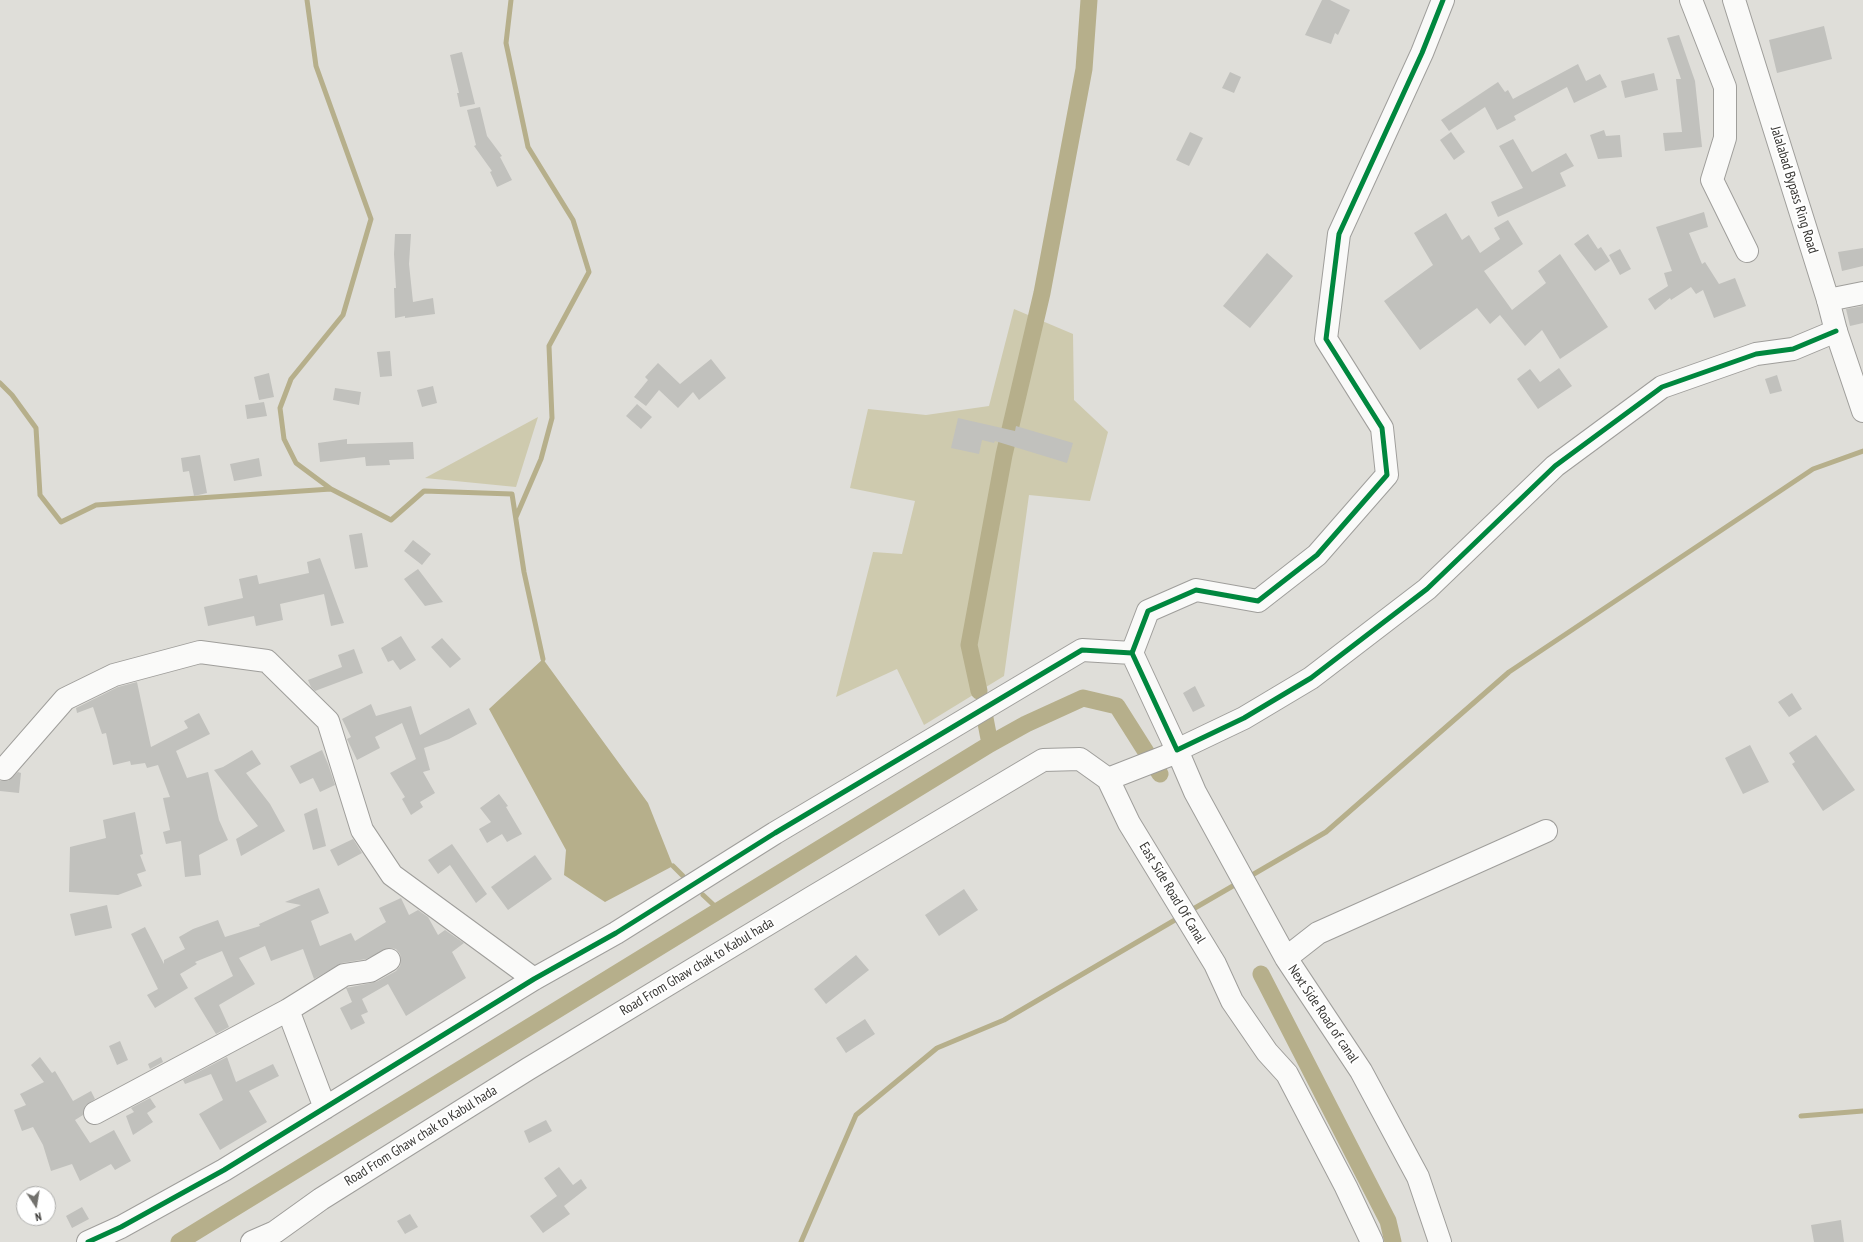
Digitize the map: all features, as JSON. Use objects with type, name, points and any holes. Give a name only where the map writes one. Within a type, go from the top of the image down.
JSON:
[{"type":"main road","points":[[88,1242],[120,1227],[224,1170],[534,979],[616,933],[775,833],[1082,650],[1132,653],[1148,611],[1196,590],[1258,601],[1317,555],[1387,475],[1382,428],[1326,339],[1339,234],[1422,53],[1443,0]]},
{"type":"main road","points":[[1691,0],[1725,87],[1724,138],[1712,180],[1747,251]]},
{"type":"main road","name":"Jalalabad Bypass Ring Road","points":[[1734,0],[1828,300],[1836,331],[1863,410]]},
{"type":"main road","points":[[1828,300],[1863,293]]},
{"type":"main road","points":[[1115,776],[1172,753],[1244,718],[1311,678],[1427,589],[1554,466],[1662,387],[1756,354],[1793,349],[1836,331]]},
{"type":"main road","points":[[4,769],[65,699],[114,676],[200,652],[267,662],[328,721],[362,830],[392,875],[534,979]]},
{"type":"main road","name":"Next Side Road of canal","points":[[1132,653],[1172,753],[1195,792],[1274,938],[1362,1071],[1418,1178],[1440,1242]]},
{"type":"main road","name":"Road From Ghaw chak to Kabul hada","points":[[252,1242],[275,1232],[321,1199],[528,1069],[811,898],[1044,760],[1080,759],[1115,776],[1129,823]]},
{"type":"main road","name":"East Side Road Of Canal","points":[[1129,823],[1215,964],[1232,1001],[1267,1052],[1287,1074],[1346,1187],[1372,1242]]},
{"type":"main road","points":[[1286,958],[1318,933],[1546,831]]},
{"type":"main road","points":[[95,1113],[288,1010],[344,975],[370,971],[389,960]]},
{"type":"main road","points":[[288,1010],[326,1108]]},
{"type":"shaded area","points":[[1014,309],[1073,334],[1074,400],[1108,432],[1090,501],[1029,495],[1004,676],[924,725],[897,669],[836,697],[873,552],[902,554],[915,501],[850,488],[868,409],[926,415],[989,406]]},
{"type":"shaded area","points":[[538,417],[516,487],[425,478]]},
{"type":"shaded area","points":[[543,659],[648,803],[673,866],[605,902],[564,875],[566,850],[489,709]]},
{"type":"building","points":[[1322,0],[1330,0],[1350,10],[1338,35],[1335,33],[1331,44],[1305,35]]},
{"type":"building","points":[[1824,26],[1832,59],[1777,73],[1769,40]]},
{"type":"building","points":[[1679,35],[1695,81],[1702,147],[1665,151],[1663,133],[1682,132],[1676,79],[1681,79],[1667,38]]},
{"type":"building","points":[[462,52],[475,104],[460,107],[457,93],[459,93],[450,55]]},
{"type":"building","points":[[1578,64],[1586,81],[1600,74],[1607,87],[1574,103],[1567,87],[1514,116],[1516,120],[1497,130],[1485,107],[1449,131],[1441,120],[1498,82],[1505,92],[1508,90],[1513,99]]},
{"type":"building","points":[[1230,72],[1241,77],[1234,93],[1222,88]]},
{"type":"building","points":[[1654,73],[1658,90],[1625,98],[1621,81]]},
{"type":"building","points":[[480,107],[487,136],[502,156],[500,157],[512,180],[497,187],[490,172],[492,171],[474,146],[476,145],[467,110]]},
{"type":"building","points":[[1604,130],[1606,136],[1620,135],[1622,157],[1598,159],[1590,135]]},
{"type":"building","points":[[1190,132],[1203,138],[1189,166],[1176,160]]},
{"type":"building","points":[[1451,132],[1465,152],[1454,160],[1440,140]]},
{"type":"building","points":[[1513,139],[1532,172],[1566,153],[1574,166],[1560,173],[1566,186],[1498,217],[1491,202],[1523,188],[1499,146]]},
{"type":"building","points":[[1704,212],[1708,227],[1689,233],[1702,264],[1705,262],[1719,284],[1735,278],[1746,306],[1714,318],[1703,290],[1696,294],[1691,287],[1671,300],[1670,298],[1655,310],[1648,299],[1668,286],[1664,273],[1672,271],[1656,227]]},
{"type":"building","points":[[1446,213],[1462,240],[1469,235],[1480,253],[1500,239],[1494,228],[1508,220],[1523,244],[1484,271],[1512,310],[1546,283],[1538,271],[1560,254],[1608,327],[1560,359],[1542,330],[1525,346],[1500,315],[1490,324],[1477,308],[1420,350],[1384,301],[1433,265],[1414,233]]},
{"type":"building","points":[[395,234],[411,234],[409,264],[413,302],[433,298],[435,314],[395,318]]},
{"type":"building","points":[[1588,234],[1598,249],[1601,247],[1610,261],[1595,271],[1574,244]]},
{"type":"building","points":[[1863,248],[1863,266],[1842,271],[1838,252]]},
{"type":"building","points":[[1620,249],[1631,269],[1620,275],[1609,255]]},
{"type":"building","points":[[1267,253],[1293,276],[1250,328],[1223,306]]},
{"type":"building","points":[[1863,306],[1863,323],[1850,326],[1846,309]]},
{"type":"building","points":[[390,351],[392,376],[380,377],[377,352]]},
{"type":"building","points":[[711,359],[726,378],[699,400],[693,392],[678,408],[659,390],[646,406],[634,397],[648,380],[645,377],[658,363],[680,384]]},
{"type":"building","points":[[1559,368],[1572,386],[1538,409],[1517,379],[1530,369],[1540,382]]},
{"type":"building","points":[[269,373],[274,397],[259,400],[254,377]]},
{"type":"building","points":[[1777,375],[1782,391],[1770,394],[1765,379]]},
{"type":"building","points":[[433,386],[437,403],[422,407],[417,390]]},
{"type":"building","points":[[335,388],[361,392],[359,405],[333,400]]},
{"type":"building","points":[[264,402],[267,416],[247,419],[245,405]]},
{"type":"building","points":[[637,404],[652,417],[641,429],[626,416]]},
{"type":"building","points":[[958,418],[1015,431],[1016,426],[1073,443],[1067,463],[995,441],[994,443],[982,440],[979,454],[951,448]]},
{"type":"building","points":[[347,439],[347,444],[413,442],[414,459],[389,460],[390,465],[366,466],[365,457],[320,462],[318,443]]},
{"type":"building","points":[[200,455],[207,493],[194,496],[189,471],[183,472],[181,458]]},
{"type":"building","points":[[259,458],[262,476],[234,481],[230,464]]},
{"type":"building","points":[[362,533],[368,567],[355,569],[349,535]]},
{"type":"building","points":[[413,540],[431,554],[422,565],[404,551]]},
{"type":"building","points":[[320,558],[344,623],[331,626],[324,594],[280,604],[283,620],[256,626],[254,616],[208,626],[204,607],[243,598],[239,579],[257,575],[259,584],[309,573],[307,562]]},
{"type":"building","points":[[418,569],[443,602],[425,606],[404,579]]},
{"type":"building","points":[[401,636],[416,660],[400,670],[393,660],[388,662],[381,648]]},
{"type":"building","points":[[442,638],[461,659],[450,668],[431,647]]},
{"type":"building","points":[[354,649],[363,673],[315,691],[311,687],[308,680],[342,667],[338,655]]},
{"type":"building","points":[[137,682],[151,747],[188,728],[184,721],[199,713],[210,734],[176,751],[187,778],[208,772],[219,820],[228,840],[199,855],[201,875],[185,877],[181,841],[166,844],[163,832],[170,830],[163,798],[170,797],[158,765],[147,768],[145,763],[131,765],[130,761],[113,765],[106,733],[102,734],[93,707],[77,713],[76,708],[118,687]]},
{"type":"building","points":[[1195,686],[1205,706],[1193,712],[1183,693]]},
{"type":"building","points":[[1792,693],[1802,709],[1789,717],[1778,702]]},
{"type":"building","points":[[371,704],[376,716],[411,706],[420,735],[469,708],[477,724],[449,739],[424,748],[430,770],[423,772],[435,793],[420,802],[423,807],[411,815],[402,799],[405,797],[390,773],[416,759],[402,723],[375,737],[380,748],[357,760],[347,739],[351,737],[342,719]]},
{"type":"building","points":[[1816,735],[1855,790],[1823,811],[1792,764],[1795,762],[1789,753]]},
{"type":"building","points":[[1750,745],[1769,782],[1743,794],[1725,758]]},
{"type":"building","points":[[252,750],[261,764],[246,773],[270,804],[285,831],[241,856],[236,839],[258,826],[214,770],[223,767]]},
{"type":"building","points":[[322,750],[335,785],[320,792],[313,778],[300,784],[290,766]]},
{"type":"building","points":[[18,772],[21,773],[19,793],[0,791],[0,781],[8,781]]},
{"type":"building","points":[[499,794],[508,806],[506,807],[522,834],[507,842],[502,834],[487,843],[479,829],[491,822],[480,808]]},
{"type":"building","points":[[317,808],[326,846],[313,850],[304,814]]},
{"type":"building","points":[[135,812],[143,854],[140,855],[146,871],[137,874],[142,886],[118,895],[69,892],[70,847],[106,838],[103,820]]},
{"type":"building","points":[[353,839],[362,853],[338,866],[330,850]]},
{"type":"building","points":[[452,844],[487,894],[476,903],[450,865],[438,874],[428,860]]},
{"type":"building","points":[[535,855],[552,879],[508,910],[491,887]]},
{"type":"building","points":[[319,888],[329,913],[311,921],[320,946],[351,933],[355,941],[386,922],[379,908],[401,898],[409,915],[418,910],[428,917],[438,935],[445,930],[464,943],[452,952],[466,978],[406,1016],[388,984],[362,999],[368,1012],[361,1015],[365,1023],[351,1030],[340,1008],[352,1002],[346,988],[376,982],[396,971],[400,966],[401,960],[400,954],[396,949],[389,948],[366,959],[342,963],[314,979],[303,949],[271,961],[265,946],[239,958],[255,984],[219,1005],[229,1027],[216,1034],[194,998],[233,976],[222,951],[195,962],[197,964],[180,974],[188,988],[155,1008],[147,995],[158,989],[131,934],[145,927],[164,964],[164,960],[185,949],[179,937],[193,929],[218,920],[225,937],[260,926],[259,924],[301,905],[285,902]]},
{"type":"building","points":[[964,889],[978,910],[939,936],[925,915]]},
{"type":"building","points":[[107,905],[112,928],[75,936],[70,914]]},
{"type":"building","points":[[856,955],[869,970],[826,1004],[814,989]]},
{"type":"building","points":[[865,1019],[875,1034],[846,1053],[836,1038]]},
{"type":"building","points":[[120,1041],[128,1060],[117,1065],[109,1046]]},
{"type":"building","points":[[40,1057],[52,1073],[55,1071],[73,1101],[91,1091],[95,1099],[85,1106],[83,1115],[75,1120],[90,1143],[114,1130],[131,1161],[115,1170],[111,1164],[80,1181],[72,1164],[51,1171],[43,1145],[33,1127],[22,1131],[14,1110],[26,1105],[20,1094],[44,1082],[31,1065]]},
{"type":"building","points":[[161,1057],[163,1062],[150,1069],[148,1064]]},
{"type":"building","points":[[227,1057],[236,1082],[273,1064],[279,1076],[249,1091],[267,1122],[220,1150],[199,1114],[223,1100],[211,1074],[185,1084],[183,1080]]},
{"type":"building","points":[[150,1098],[156,1107],[147,1113],[153,1122],[133,1135],[126,1116],[134,1112],[131,1108]]},
{"type":"building","points":[[546,1120],[552,1131],[529,1143],[524,1131]]},
{"type":"building","points":[[559,1167],[573,1185],[581,1179],[587,1188],[564,1206],[570,1214],[543,1233],[530,1216],[557,1196],[544,1178]]},
{"type":"building","points":[[82,1207],[89,1219],[72,1228],[66,1216]]},
{"type":"building","points":[[410,1214],[418,1227],[405,1234],[397,1221]]},
{"type":"building","points":[[1841,1220],[1844,1242],[1814,1242],[1811,1225]]},
{"type":"waterway","points":[[307,0],[316,66],[371,219],[343,315],[291,379],[280,408],[284,439],[296,463],[331,489]]},
{"type":"waterway","points":[[511,0],[506,43],[528,147],[573,220],[589,272],[549,346],[552,418],[541,459],[516,517]]},
{"type":"waterway","points":[[979,691],[969,645],[1004,455],[1042,293],[1084,69],[1089,0]]},
{"type":"waterway","points":[[0,383],[12,395],[36,428],[40,495],[61,522],[96,505],[331,489],[391,520],[424,491],[512,494],[524,572],[543,659]]},
{"type":"waterway","points":[[1247,878],[1326,832],[1509,672],[1813,469],[1863,451]]},
{"type":"waterway","points":[[179,1242],[990,744],[1026,724],[1083,698],[1117,706],[1160,774]]},
{"type":"waterway","points":[[985,718],[990,744]]},
{"type":"waterway","points":[[673,866],[683,876]]},
{"type":"waterway","points":[[1188,912],[1238,883]]},
{"type":"waterway","points":[[703,895],[719,910]]},
{"type":"waterway","points":[[801,1242],[856,1115],[937,1048],[1004,1020],[1180,917]]},
{"type":"waterway","points":[[1261,974],[1388,1221],[1393,1242]]},
{"type":"waterway","points":[[1801,1116],[1863,1111]]},
{"type":"cycle path","points":[[1132,653],[1148,611],[1196,590],[1258,601],[1317,555],[1387,475],[1382,428],[1326,339],[1339,234],[1422,53],[1443,0]]},
{"type":"cycle path","points":[[88,1242],[121,1227],[224,1170],[534,979],[616,933],[775,833],[1082,650],[1132,653],[1177,750],[1244,718],[1311,678],[1427,589],[1555,466],[1662,387],[1756,354],[1793,349],[1836,331]]}]
